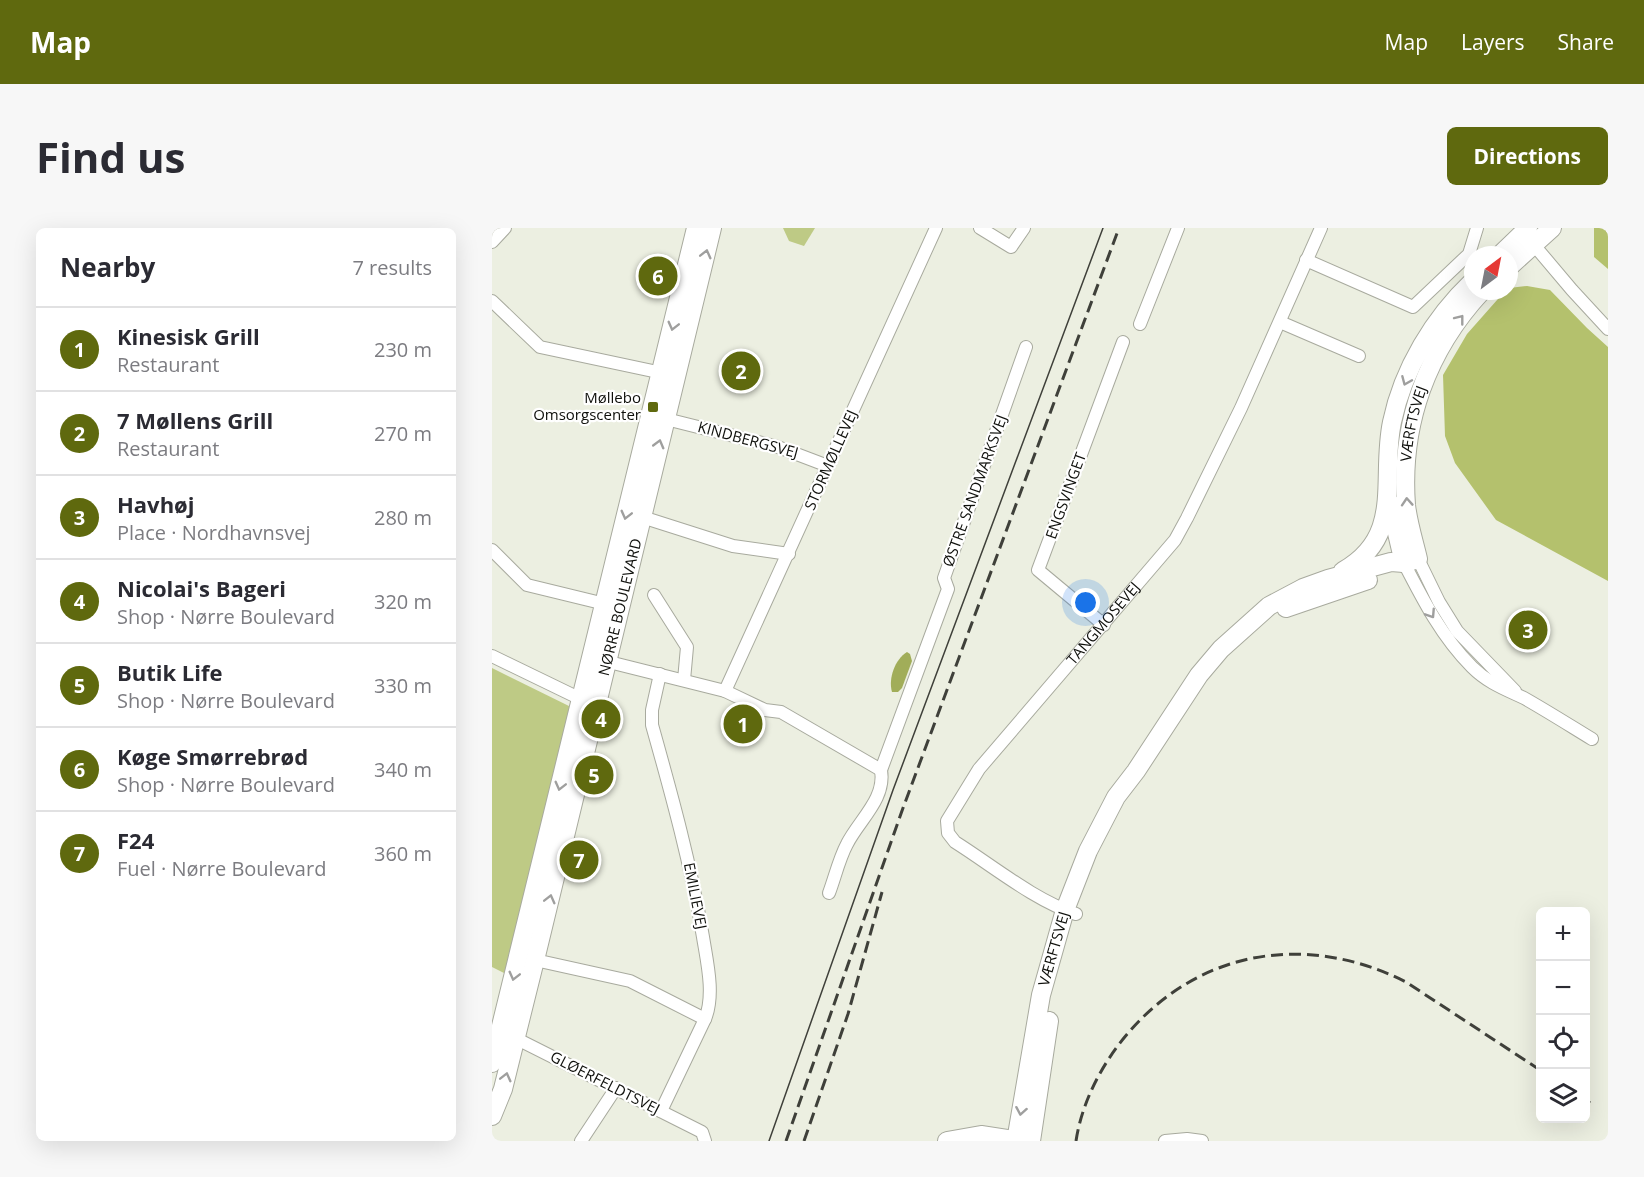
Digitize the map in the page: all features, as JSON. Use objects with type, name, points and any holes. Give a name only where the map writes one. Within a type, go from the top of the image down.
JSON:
[{"type":"street","points":[[492,242],[505,228]]},
{"type":"street","name":"NØRRE BOULEVARD","points":[[492,1116],[503,1089],[501,1045],[599,660],[642,517],[666,419],[669,375],[696,228]]},
{"type":"street","name":"NØRRE BOULEVARD","points":[[599,660],[604,604],[712,228]]},
{"type":"street","name":"STORMØLLEVEJ","points":[[725,691],[936,228]]},
{"type":"street","points":[[980,228],[1011,247],[1024,228]]},
{"type":"street","points":[[1140,324],[1178,228]]},
{"type":"street","points":[[1305,228],[1319,231]]},
{"type":"street","points":[[1306,260],[1413,307],[1469,254],[1476,228]]},
{"type":"street","points":[[1511,246],[1527,233],[1552,228]]},
{"type":"street","name":"TANGMOSEVEJ","points":[[1071,912],[955,842],[948,833],[947,821],[985,761],[1175,540],[1280,322],[1319,231]]},
{"type":"street","points":[[1518,250],[1527,233]]},
{"type":"street","points":[[1527,233],[1572,290],[1608,328]]},
{"type":"street","name":"VÆRFTSVEJ","points":[[1328,579],[1357,563],[1374,545],[1383,523],[1388,493],[1388,459],[1392,423],[1402,390],[1435,324],[1464,291]]},
{"type":"street","name":"VÆRFTSVEJ","points":[[1411,561],[1406,507],[1406,458],[1412,413],[1428,370],[1447,336],[1475,300]]},
{"type":"street","points":[[492,301],[540,347],[669,375]]},
{"type":"street","points":[[1280,322],[1359,356]]},
{"type":"street","name":"ENGSVINGET","points":[[1104,625],[1038,570],[1123,342]]},
{"type":"street","name":"ØSTRE SANDMARKSVEJ","points":[[829,893],[847,844],[867,817],[883,782],[881,770],[948,589],[944,578],[1026,347]]},
{"type":"street","name":"KINDBERGSVEJ","points":[[666,419],[778,447],[828,466]]},
{"type":"street","name":"VÆRFTSVEJ","points":[[1388,493],[1411,561]]},
{"type":"street","points":[[642,517],[733,546],[789,554]]},
{"type":"street","points":[[492,550],[526,585],[604,604]]},
{"type":"street","points":[[1411,561],[1427,608],[1448,639],[1473,669],[1498,687],[1522,698],[1592,739]]},
{"type":"street","name":"VÆRFTSVEJ","points":[[1017,1141],[1041,995],[1071,912],[1124,802],[1136,771],[1199,675],[1221,649],[1269,606],[1303,588],[1328,579],[1391,562],[1411,561]]},
{"type":"street","name":"VÆRFTSVEJ","points":[[1244,629],[1275,612],[1394,572],[1411,561]]},
{"type":"street","points":[[654,596],[687,648],[684,680]]},
{"type":"street","points":[[492,656],[589,702]]},
{"type":"street","points":[[599,660],[725,691],[765,710],[781,712],[881,770]]},
{"type":"street","name":"EMILIEVEJ","points":[[660,674],[652,710],[652,725],[686,849],[707,963],[709,999],[709,1010],[661,1111]]},
{"type":"street","name":"NØRRE BOULEVARD","points":[[501,1045],[535,960],[589,702]]},
{"type":"street","name":"VÆRFTSVEJ","points":[[1031,1141],[1053,997],[1071,912]]},
{"type":"street","points":[[535,960],[630,981],[705,1019]]},
{"type":"street","name":"GLØERFELDTSVEJ","points":[[501,1045],[616,1088],[702,1132],[706,1140]]},
{"type":"street","points":[[581,1141],[616,1088]]},
{"type":"street","points":[[947,1141],[981,1136],[1017,1141]]},
{"type":"street","points":[[1165,1141],[1187,1139],[1202,1141]]},
{"type":"shaded area","points":[[783,228],[815,228],[804,246],[789,241]]},
{"type":"shaded area","points":[[1594,228],[1608,228],[1608,269],[1594,257]]},
{"type":"shaded area","points":[[1527,286],[1550,290],[1608,347],[1608,581],[1496,520],[1455,463],[1445,436],[1443,375],[1467,334],[1497,300],[1518,300],[1518,287]]},
{"type":"shaded area","points":[[907,652],[912,661],[902,688],[898,692],[892,692],[891,681],[894,670],[899,659]]},
{"type":"shaded area","points":[[492,668],[571,707],[508,975],[492,967]]},
{"type":"waterway","points":[[1605,228],[1608,232]]},
{"type":"tram line","points":[[769,1141],[893,790],[1103,228]]},
{"type":"railway","points":[[786,1141],[903,808],[1119,228]]},
{"type":"railway","points":[[804,1141],[848,1014],[882,892]]},
{"type":"railway","points":[[1076,1141],[1083,1111],[1095,1083],[1102,1069],[1129,1032],[1158,1004],[1189,982],[1223,966],[1259,957],[1295,954],[1332,957],[1369,967],[1406,982],[1538,1069]]},
{"type":"place","name":"Køge Smørrebrød","points":[[658,276]]},
{"type":"place","name":"7 Møllens Grill","points":[[741,371]]},
{"type":"place","name":"Møllebo Omsorgscenter","points":[[653,407]]},
{"type":"place","name":"Havhøj","points":[[1528,630]]},
{"type":"place","name":"Nicolai's Bageri","points":[[601,719]]},
{"type":"place","name":"Kinesisk Grill","points":[[743,724]]},
{"type":"place","name":"Butik Life","points":[[594,775]]},
{"type":"place","name":"F24","points":[[579,860]]}]
